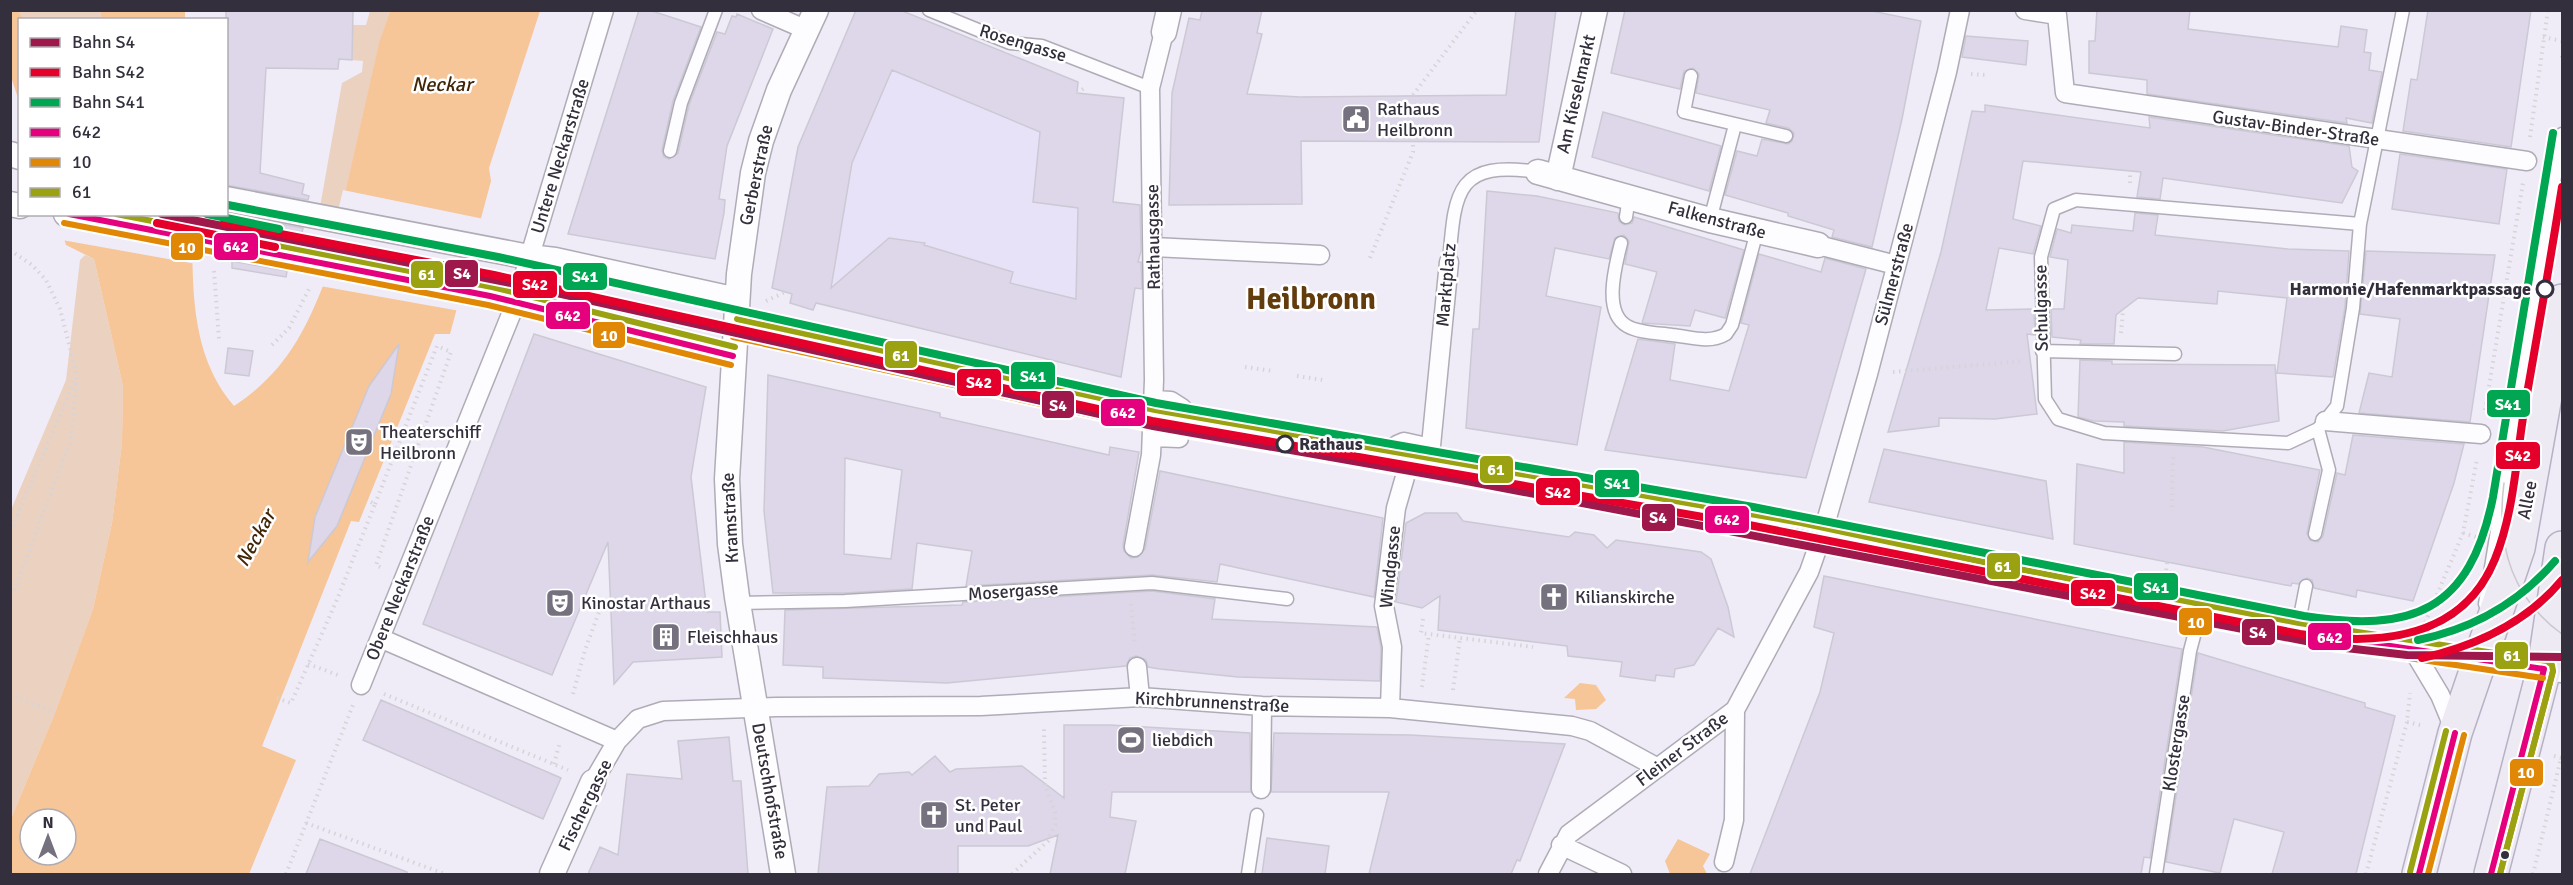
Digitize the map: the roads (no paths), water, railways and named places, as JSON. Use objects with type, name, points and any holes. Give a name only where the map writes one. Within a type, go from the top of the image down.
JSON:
[{"type":"main road","name":"Allee","points":[[2419,874],[2455,733],[2478,659],[2518,548],[2562,301]]},
{"type":"main road","points":[[2491,874],[2553,669],[2562,548]]},
{"type":"street","name":"Untere Neckarstraße","points":[[516,302],[604,10]]},
{"type":"street","name":"Gerberstraße","points":[[735,327],[748,201],[761,141],[779,90],[812,20],[761,10]]},
{"type":"street","name":"Am Kieselmarkt","points":[[1548,175],[1595,10]]},
{"type":"street","name":"Sülmerstraße","points":[[1821,537],[1868,374],[1947,72],[1960,10]]},
{"type":"street","name":"Gustav-Binder-Straße","points":[[2025,10],[2056,15],[2065,93],[2527,161]]},
{"type":"street","name":"Rathausgasse","points":[[1134,547],[1150,465],[1155,400],[1150,88],[1167,21]]},
{"type":"street","name":"Falkenstraße","points":[[1548,175],[1628,207],[1710,220],[1896,265]]},
{"type":"street","points":[[228,199],[555,260],[737,300]]},
{"type":"street","points":[[76,216],[490,296],[733,356]]},
{"type":"street","points":[[1153,247],[1320,255]]},
{"type":"street","name":"Marktplatz","points":[[1429,466],[1449,262]]},
{"type":"street","name":"Obere Neckarstraße","points":[[361,685],[516,302]]},
{"type":"street","points":[[735,327],[1153,428],[1400,472],[1429,466],[1821,537],[1986,572],[2297,632],[2553,669]]},
{"type":"street","name":"Kramstraße","points":[[735,327],[727,497],[737,600],[756,708]]},
{"type":"street","points":[[1155,400],[1171,401],[1182,408]]},
{"type":"street","points":[[2321,425],[2481,434]]},
{"type":"street","points":[[1153,428],[1179,438]]},
{"type":"street","points":[[1397,445],[1404,442],[1431,448]]},
{"type":"street","name":"Windgasse","points":[[1390,708],[1392,647],[1384,606],[1400,472]]},
{"type":"street","name":"Fleiner Straße","points":[[1548,874],[1561,845],[1569,834],[1735,710],[1809,572],[1821,537]]},
{"type":"street","points":[[380,638],[617,741]]},
{"type":"street","points":[[2413,650],[2440,695],[2455,733]]},
{"type":"street","points":[[1137,667],[1140,697]]},
{"type":"street","name":"Kirchbrunnenstraße","points":[[756,708],[875,708],[1140,697],[1262,705],[1390,708],[1572,726],[1590,731],[1658,768]]},
{"type":"street","points":[[1261,789],[1262,705]]},
{"type":"street","name":"Fischergasse","points":[[552,874],[593,782],[617,741],[638,719],[663,711],[756,708]]},
{"type":"street","name":"Deutschhofstraße","points":[[756,708],[783,874]]},
{"type":"street","points":[[1724,862],[1734,820],[1735,710]]},
{"type":"street","points":[[1561,845],[1622,874]]},
{"type":"lane","points":[[670,151],[681,103],[716,10]]},
{"type":"lane","name":"Rosengasse","points":[[929,10],[1010,43],[1042,46],[1150,88]]},
{"type":"lane","points":[[2360,224],[2403,10]]},
{"type":"lane","points":[[1691,76],[1684,112],[1786,136]]},
{"type":"lane","points":[[1710,220],[1735,125]]},
{"type":"lane","points":[[2478,659],[2487,581],[2562,134]]},
{"type":"lane","name":"Marktplatz","points":[[1449,262],[1453,213],[1458,192],[1474,176],[1494,170],[1513,169],[1548,175]]},
{"type":"lane","name":"Schulgasse","points":[[2076,200],[2360,224],[2353,309],[2337,406],[2321,425],[2288,442],[2104,433],[2058,419],[2045,399],[2041,257],[2054,209],[2076,200]]},
{"type":"lane","points":[[1621,243],[1613,286],[1614,308],[1620,321],[1635,329],[1709,340],[1726,334],[1732,326],[1757,231]]},
{"type":"lane","points":[[2042,354],[2175,354]]},
{"type":"lane","points":[[2315,534],[2330,470],[2321,425]]},
{"type":"lane","name":"Mosergasse","points":[[737,600],[845,601],[1152,583],[1287,599]]},
{"type":"lane","points":[[2297,632],[2306,586]]},
{"type":"lane","name":"Klostergasse","points":[[2156,874],[2190,651],[2200,613]]},
{"type":"lane","points":[[2553,669],[2562,639]]},
{"type":"lane","points":[[1248,874],[1257,815]]},
{"type":"water","points":[[11,10],[19,11],[22,18],[18,18],[18,98],[11,77]]},
{"type":"water","points":[[101,11],[185,11],[185,18],[101,18]]},
{"type":"water","name":"Neckar","points":[[390,11],[540,11],[489,168],[491,181],[450,334],[435,334],[359,522],[351,521],[262,746],[296,760],[249,874],[11,874],[11,819],[55,713],[93,609],[112,523],[122,443],[123,386],[94,259],[66,245],[57,216],[192,216],[194,290],[201,340],[208,363],[219,385],[234,406],[267,380],[280,366],[301,334],[326,278],[379,43]],"holes":[[[383,371],[392,375],[391,394],[348,497],[315,533],[315,516],[369,386]]]},
{"type":"water","points":[[1580,683],[1596,685],[1606,700],[1596,709],[1576,710],[1575,699],[1564,698]]},
{"type":"water","points":[[1678,839],[1710,854],[1703,866],[1707,874],[1670,874],[1665,861]]},
{"type":"tram line","points":[[2504,483],[2503,527],[2505,548],[2511,568],[2530,603],[2562,634]]},
{"type":"rail line","name":"S41","points":[[228,205],[498,257],[1156,403],[1753,507],[2304,616],[2376,621],[2405,616],[2430,606],[2452,590],[2469,566],[2483,536],[2493,497],[2553,133]]},
{"type":"rail line","name":"S42","points":[[224,223],[494,275],[1152,421],[1749,525],[2300,634],[2357,639],[2413,632],[2439,622],[2461,607],[2480,586],[2495,559],[2514,486],[2524,411],[2562,187]]},
{"type":"rail line","name":"S4","points":[[172,216],[521,285],[1153,426],[1456,479],[2337,647],[2407,655],[2562,657]]},
{"type":"rail line","name":"S41","points":[[217,216],[279,229]]},
{"type":"rail line","name":"S42","points":[[157,223],[275,247]]},
{"type":"rail line","name":"S41","points":[[2418,640],[2476,622],[2526,590],[2555,561]]},
{"type":"rail line","name":"S42","points":[[2422,658],[2462,647],[2499,631],[2533,609],[2562,580]]},
{"type":"place","name":"Rathaus Heilbronn","points":[[1356,119]]},
{"type":"place","name":"Harmonie/Hafenmarktpassage","points":[[2545,289]]},
{"type":"place","name":"Theaterschiff Heilbronn","points":[[359,442]]},
{"type":"place","name":"Rathaus","points":[[1285,444]]},
{"type":"place","name":"Kilianskirche","points":[[1554,597]]},
{"type":"place","name":"Kinostar Arthaus","points":[[560,603]]},
{"type":"place","name":"Fleischhaus","points":[[666,637]]},
{"type":"place","name":"liebdich","points":[[1131,740]]},
{"type":"place","name":"St. Peter und Paul","points":[[934,815]]},
{"type":"district","name":"Heilbronn","points":[[1311,299]]}]
